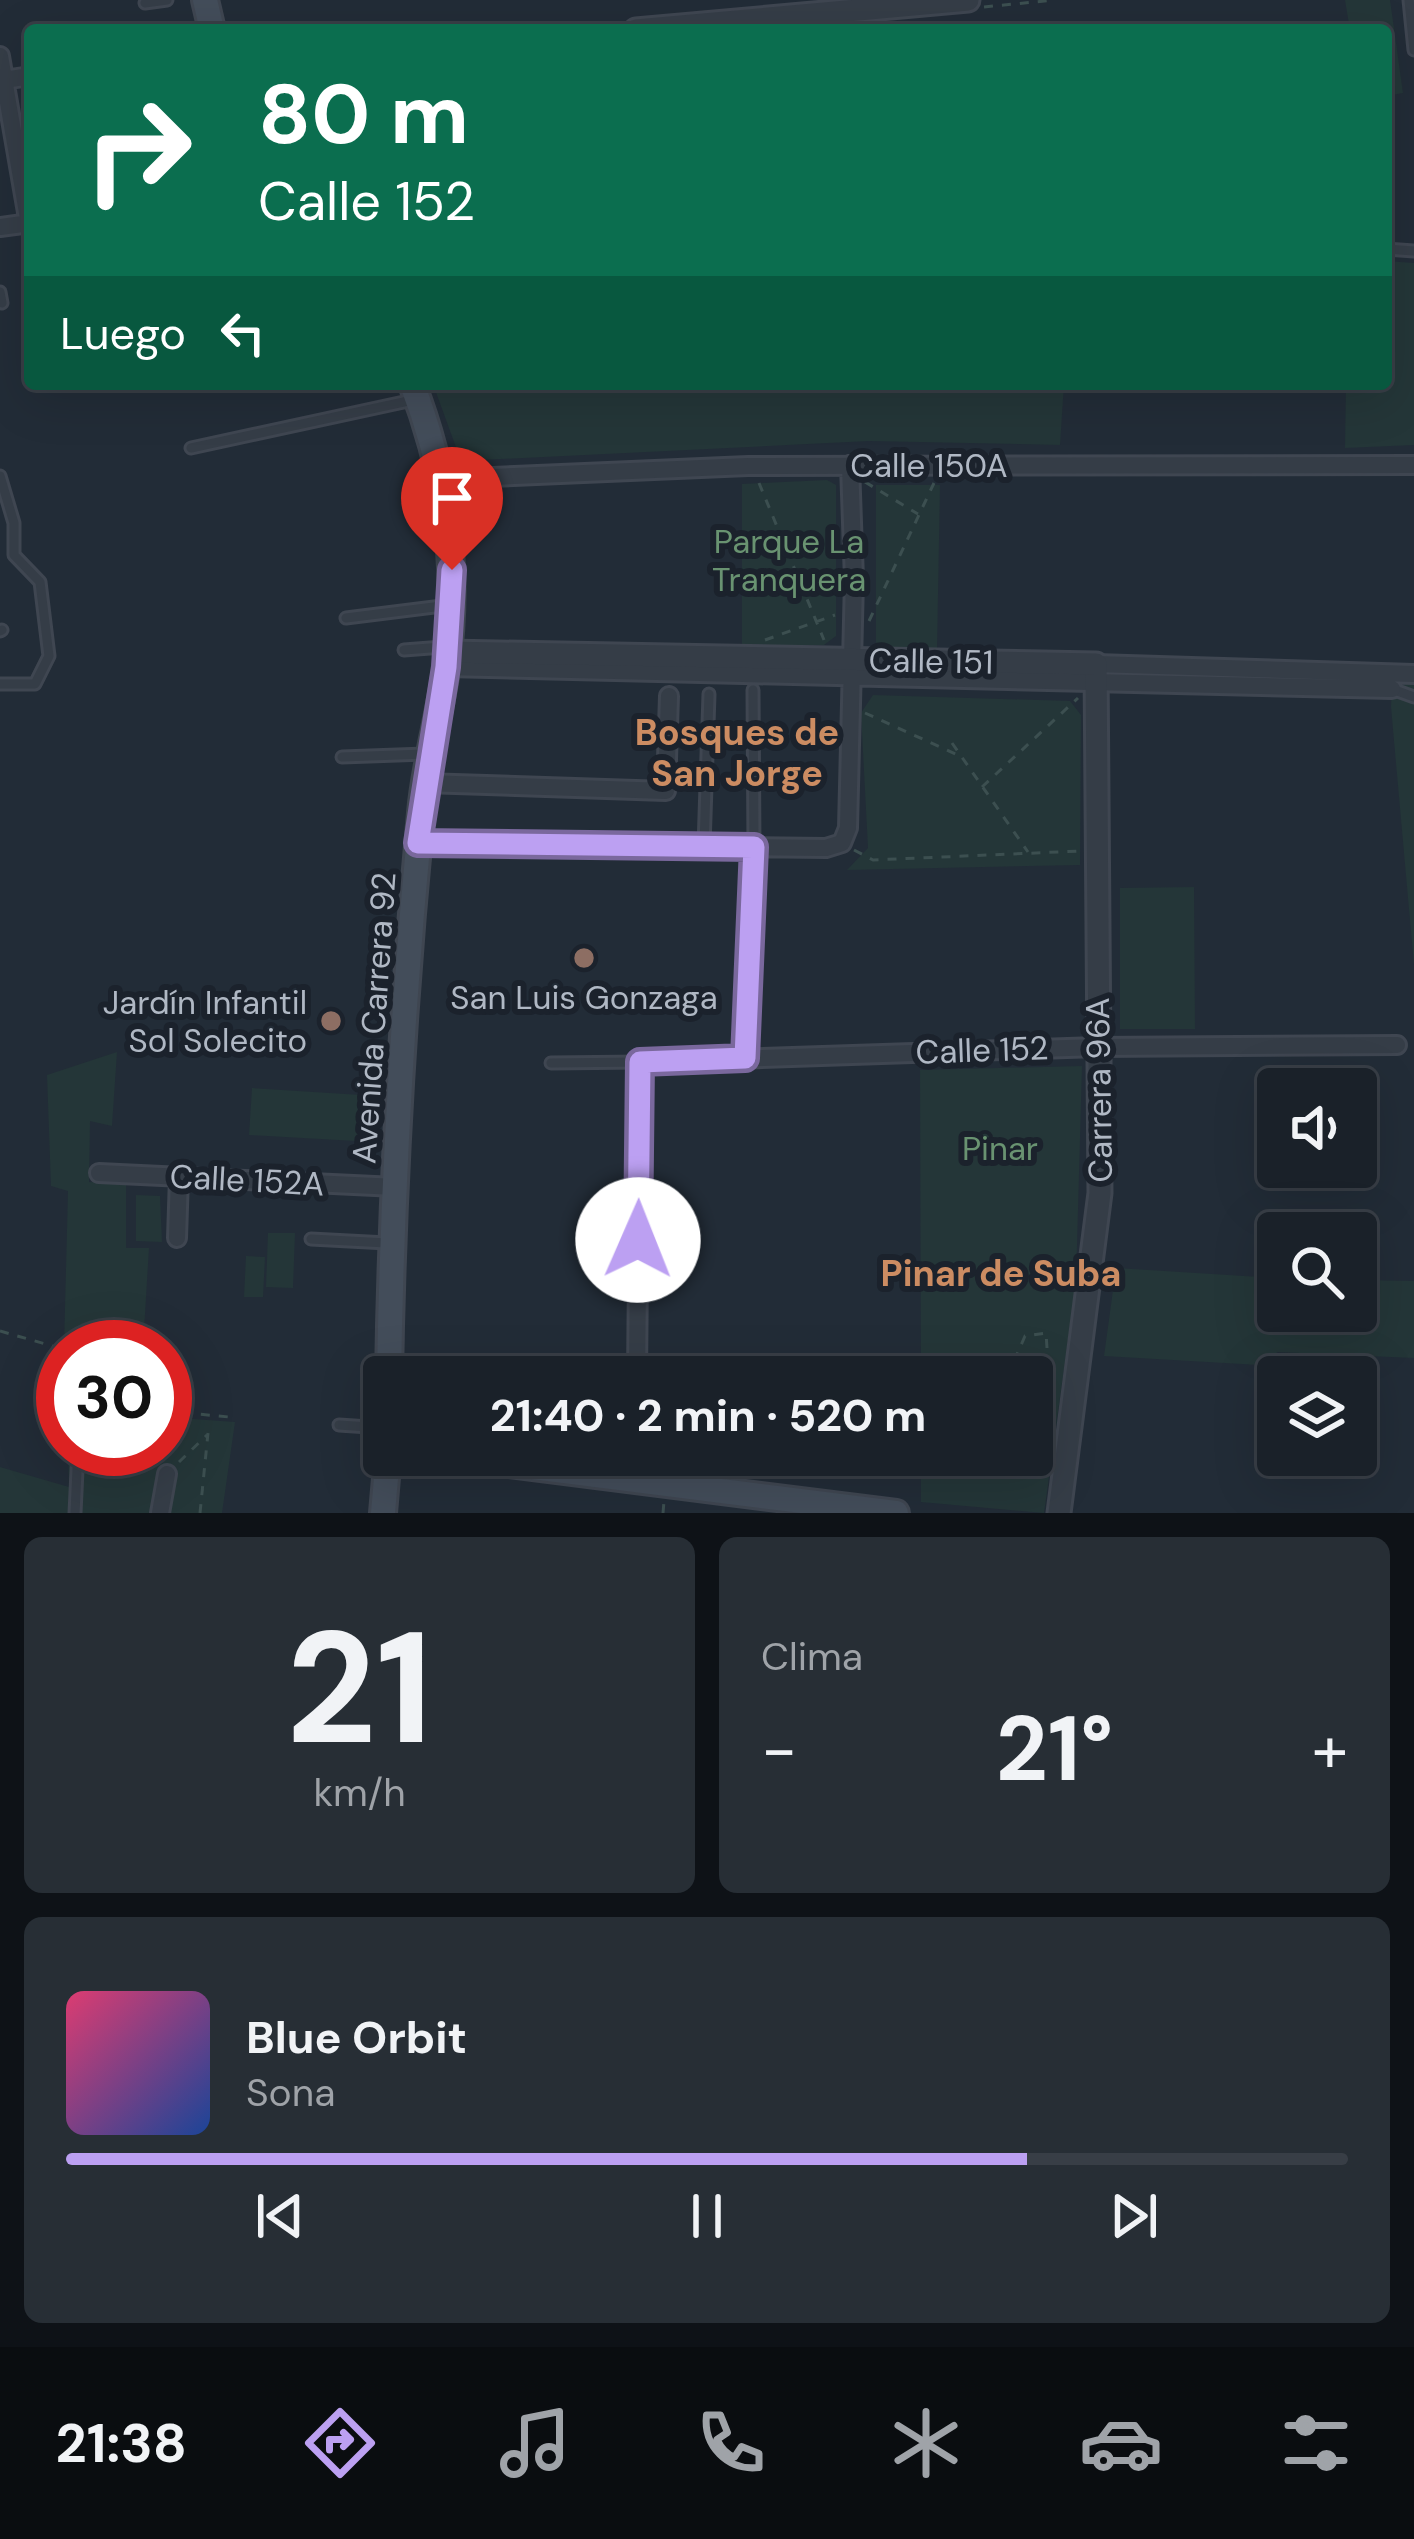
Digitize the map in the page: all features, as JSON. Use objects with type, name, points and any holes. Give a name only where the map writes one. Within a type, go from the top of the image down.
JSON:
[{"type":"main road","name":"Avenida Carrera 92","points":[[390,1356],[396,1080],[424,783],[448,655],[450,605],[445,479],[415,392]]},
{"type":"main road","points":[[382,1513],[386,1476]]},
{"type":"main road","points":[[687,1476],[896,1513]]},
{"type":"street","points":[[721,24],[968,0]]},
{"type":"street","points":[[0,56],[24,195]]},
{"type":"street","points":[[4,80],[24,77]]},
{"type":"street","name":"Calle 150A","points":[[445,479],[752,466],[1414,465]]},
{"type":"street","points":[[418,843],[754,847],[842,843],[848,828],[843,664],[854,609],[850,469]]},
{"type":"street","name":"Calle 151","points":[[448,655],[1096,672],[1414,674]]},
{"type":"street","name":"Calle 151","points":[[1096,672],[1392,689]]},
{"type":"street","name":"Carrera 96A","points":[[1059,1513],[1099,1213],[1096,672]]},
{"type":"street","points":[[424,783],[666,791],[669,696]]},
{"type":"street","points":[[745,1058],[754,847]]},
{"type":"street","name":"Calle 152","points":[[640,1062],[1097,1047],[1397,1045]]},
{"type":"street","points":[[637,1356],[640,1062]]},
{"type":"street","name":"Calle 152A","points":[[99,1173],[396,1187]]},
{"type":"street","points":[[177,1238],[179,1177]]},
{"type":"street","points":[[160,1513],[167,1476]]},
{"type":"lane","points":[[145,3],[167,0]]},
{"type":"lane","points":[[1409,0],[1414,50]]},
{"type":"lane","points":[[191,448],[415,392]]},
{"type":"lane","points":[[0,476],[14,524],[14,556],[40,582],[49,656],[35,684],[0,684]]},
{"type":"lane","points":[[346,618],[450,605]]},
{"type":"lane","points":[[404,650],[448,655]]},
{"type":"lane","points":[[1392,689],[1414,697]]},
{"type":"lane","points":[[754,690],[754,847]]},
{"type":"lane","points":[[704,847],[709,694]]},
{"type":"lane","points":[[342,757],[430,754]]},
{"type":"lane","points":[[551,1063],[640,1062]]},
{"type":"lane","points":[[310,1239],[393,1244]]},
{"type":"lane","points":[[340,1425],[363,1427]]},
{"type":"lane","points":[[75,1513],[77,1476]]},
{"type":"path","points":[[843,664],[942,465]]},
{"type":"path","points":[[752,466],[817,621],[843,664]]},
{"type":"path","points":[[850,469],[920,515]]},
{"type":"path","points":[[758,643],[854,609]]},
{"type":"path","points":[[982,787],[1096,672]]},
{"type":"path","points":[[847,705],[962,757]]},
{"type":"path","points":[[952,742],[1029,853]]},
{"type":"path","points":[[842,843],[873,860],[1097,850]]},
{"type":"path","points":[[0,1331],[36,1341]]},
{"type":"path","points":[[1016,1356],[1025,1336],[1046,1334],[1048,1356]]},
{"type":"path","points":[[192,1413],[230,1417]]},
{"type":"path","points":[[192,1449],[208,1433],[200,1513]]},
{"type":"green space","points":[[1345,0],[1390,0],[1403,93],[1392,95],[1392,24],[1349,24]]},
{"type":"green space","points":[[1392,261],[1414,263],[1414,445],[1345,448],[1346,390],[1392,390]]},
{"type":"green space","points":[[435,390],[1064,390],[1060,445],[869,441],[461,461]]},
{"type":"green space","name":"Parque La Tranquera","points":[[827,480],[836,485],[836,636],[824,645],[742,645],[742,484]]},
{"type":"green space","points":[[876,485],[940,485],[937,650],[876,649]]},
{"type":"green space","points":[[1392,678],[1414,680],[1414,965],[1391,707]]},
{"type":"green space","points":[[873,695],[1070,701],[1081,715],[1080,865],[847,870],[868,848],[861,713]]},
{"type":"green space","points":[[1194,887],[1195,1029],[1120,1029],[1120,888]]},
{"type":"green space","points":[[117,1052],[112,1126],[90,1121],[89,1182],[126,1183],[126,1248],[149,1248],[145,1320],[65,1320],[68,1191],[51,1186],[47,1075]]},
{"type":"green space","name":"Pinar","points":[[1082,1066],[1076,1282],[1053,1448],[1053,1356],[921,1356],[920,1070]]},
{"type":"green space","points":[[252,1088],[377,1096],[374,1142],[249,1135]]},
{"type":"green space","points":[[136,1195],[160,1196],[162,1242],[136,1241]]},
{"type":"green space","points":[[268,1233],[295,1233],[293,1288],[266,1287]]},
{"type":"green space","points":[[246,1256],[265,1257],[263,1297],[244,1297]]},
{"type":"green space","points":[[1116,1268],[1257,1277],[1257,1332],[1377,1332],[1377,1280],[1414,1281],[1414,1358],[1277,1352],[1276,1356],[1257,1356],[1257,1365],[1104,1356]]},
{"type":"green space","points":[[192,1419],[235,1422],[222,1513],[0,1513],[0,1467],[69,1487],[69,1476],[192,1476]]},
{"type":"green space","name":"Pinar","points":[[921,1476],[1049,1476],[1044,1513],[921,1502]]},
{"type":"place","name":"San Luis Gonzaga","points":[[584,958]]},
{"type":"place","name":"Jardín Infantil Sol Solecito","points":[[331,1021]]},
{"type":"district","name":"Bosques de San Jorge","points":[[737,752]]},
{"type":"district","name":"Pinar de Suba","points":[[1001,1273]]},
{"type":"route","points":[[452,570],[446,667],[418,843],[754,847],[745,1058],[640,1062],[638,1240]]}]
